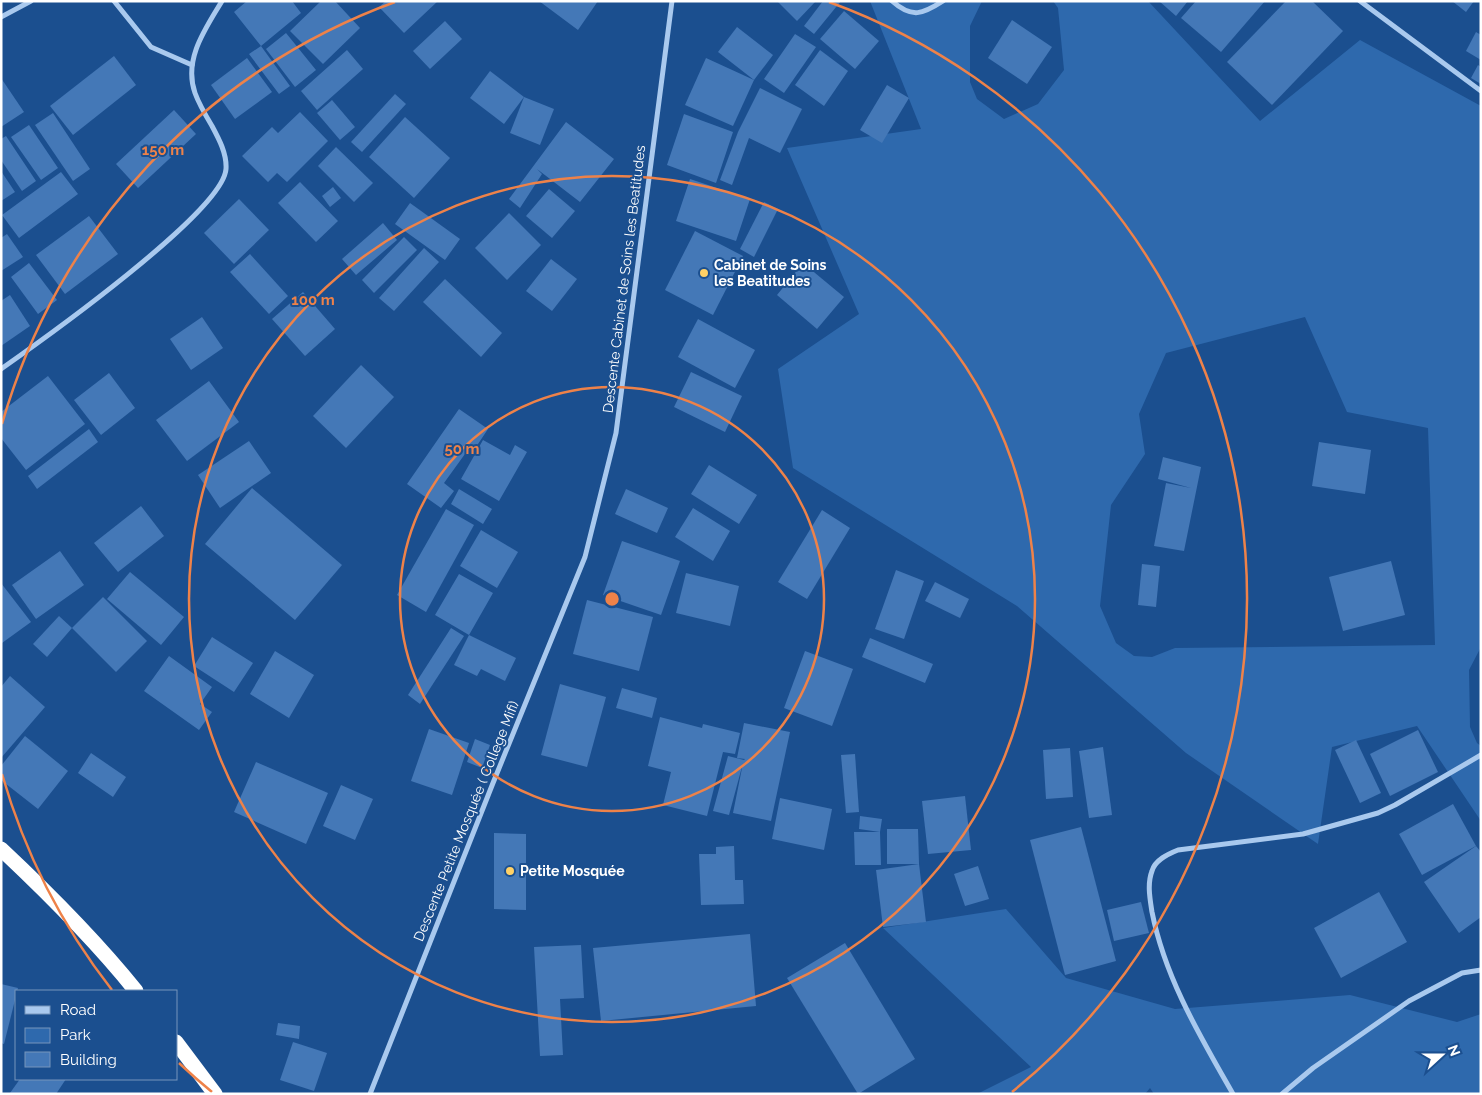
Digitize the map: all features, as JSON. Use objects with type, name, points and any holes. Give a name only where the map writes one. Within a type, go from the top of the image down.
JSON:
[{"type":"highway","points":[[1,849],[56,901],[107,956],[135,990]]},
{"type":"highway","points":[[178,1045],[215,1094]]},
{"type":"street","points":[[1,17],[31,1]]},
{"type":"street","points":[[114,1],[151,47],[192,65]]},
{"type":"street","points":[[1,369],[52,333],[174,236],[214,195],[226,170],[222,145],[194,92],[192,65],[199,40],[222,1]]},
{"type":"street","name":"Descente Cabinet de Soins les Beatitudes","points":[[584,558],[616,433],[672,1]]},
{"type":"street","points":[[892,1],[910,13],[926,12],[943,1]]},
{"type":"street","points":[[1360,1],[1481,91]]},
{"type":"street","name":"Descente Petite Mosquée ( College Mifi)","points":[[370,1094],[492,783],[584,558]]},
{"type":"street","points":[[1234,1094],[1190,1017],[1158,941],[1149,894],[1152,869],[1163,857],[1178,850],[1303,834],[1378,813],[1481,755]]},
{"type":"street","points":[[1282,1094],[1313,1068],[1409,1001],[1462,973],[1481,970]]},
{"type":"green space","points":[[870,1],[982,1],[970,26],[970,82],[977,99],[1004,119],[1038,104],[1064,70],[1058,8],[1053,1],[1148,1],[1260,121],[1360,40],[1481,106],[1481,647],[1469,670],[1470,727],[1477,743],[1481,746],[1481,821],[1417,726],[1332,747],[1318,844],[1186,753],[1017,606],[793,468],[778,369],[859,314],[787,148],[921,129]],"holes":[[[1305,317],[1347,412],[1428,428],[1435,645],[1175,648],[1152,657],[1134,656],[1116,643],[1100,606],[1111,505],[1145,454],[1139,414],[1166,353]]]},
{"type":"green space","points":[[1006,909],[1066,978],[1175,1009],[1350,995],[1457,1022],[1481,1014],[1481,1094],[1154,1094],[1150,1088],[1145,1094],[977,1094],[1031,1067],[883,928]]},
{"type":"building","points":[[247,1],[292,1],[301,13],[261,46],[234,12]]},
{"type":"building","points":[[321,1],[335,1],[360,28],[323,64],[290,31]]},
{"type":"building","points":[[386,1],[438,1],[404,33],[379,7]]},
{"type":"building","points":[[539,1],[598,1],[578,30]]},
{"type":"building","points":[[777,1],[816,1],[797,21]]},
{"type":"building","points":[[823,1],[841,1],[814,34],[804,26]]},
{"type":"building","points":[[1159,1],[1188,1],[1176,16]]},
{"type":"building","points":[[1196,1],[1265,1],[1221,52],[1181,18]]},
{"type":"building","points":[[1286,1],[1312,1],[1343,31],[1272,105],[1227,62]]},
{"type":"building","points":[[1452,1],[1474,1],[1466,12]]},
{"type":"building","points":[[844,11],[879,41],[855,69],[820,39]]},
{"type":"building","points":[[1012,20],[1052,47],[1027,84],[988,58]]},
{"type":"building","points":[[445,21],[462,39],[430,69],[413,51]]},
{"type":"building","points":[[737,27],[773,55],[754,80],[718,52]]},
{"type":"building","points":[[1476,32],[1481,35],[1481,60],[1466,51]]},
{"type":"building","points":[[286,33],[316,70],[295,87],[266,49]]},
{"type":"building","points":[[795,34],[816,47],[784,93],[764,79]]},
{"type":"building","points":[[261,46],[290,86],[279,94],[249,54]]},
{"type":"building","points":[[347,50],[363,69],[317,110],[301,91]]},
{"type":"building","points":[[820,50],[848,71],[824,106],[795,85]]},
{"type":"building","points":[[114,56],[136,85],[73,135],[50,106]]},
{"type":"building","points":[[247,58],[272,92],[235,119],[211,85]]},
{"type":"building","points":[[706,58],[754,80],[733,126],[685,105]]},
{"type":"building","points":[[1478,65],[1481,67],[1481,84],[1471,78]]},
{"type":"building","points":[[490,71],[524,97],[504,124],[470,98]]},
{"type":"building","points":[[1,78],[24,112],[1,127]]},
{"type":"building","points":[[887,85],[909,98],[882,143],[860,130]]},
{"type":"building","points":[[760,88],[802,109],[780,153],[749,138],[732,185],[720,180],[738,132]]},
{"type":"building","points":[[395,94],[406,104],[362,152],[351,142]]},
{"type":"building","points":[[524,97],[554,109],[540,145],[510,133]]},
{"type":"building","points":[[332,100],[355,127],[340,140],[317,113]]},
{"type":"building","points":[[174,110],[196,134],[138,188],[116,164]]},
{"type":"building","points":[[300,112],[328,141],[287,182],[277,173],[268,182],[242,156],[272,127],[278,133]]},
{"type":"building","points":[[53,113],[90,169],[73,181],[35,125]]},
{"type":"building","points":[[684,114],[733,132],[716,183],[667,165]]},
{"type":"building","points":[[405,117],[450,158],[414,198],[369,157]]},
{"type":"building","points":[[566,122],[614,159],[580,202],[537,169],[542,174],[520,208],[509,199]]},
{"type":"building","points":[[29,125],[58,168],[41,180],[11,137]]},
{"type":"building","points":[[6,136],[36,181],[22,191],[1,160],[1,139]]},
{"type":"building","points":[[336,147],[373,183],[354,202],[318,166]]},
{"type":"building","points":[[1,171],[15,192],[1,201]]},
{"type":"building","points":[[61,172],[78,194],[19,238],[2,215]]},
{"type":"building","points":[[690,179],[750,199],[736,241],[676,221]]},
{"type":"building","points":[[300,182],[338,221],[316,242],[278,203]]},
{"type":"building","points":[[333,187],[341,198],[330,207],[322,196]]},
{"type":"building","points":[[549,189],[575,211],[552,238],[526,216]]},
{"type":"building","points":[[239,199],[269,230],[234,264],[204,233]]},
{"type":"building","points":[[764,202],[778,209],[754,257],[740,249]]},
{"type":"building","points":[[410,203],[460,239],[445,260],[395,224]]},
{"type":"building","points":[[509,213],[541,245],[507,280],[475,248]]},
{"type":"building","points":[[89,216],[118,254],[65,294],[36,255]]},
{"type":"building","points":[[383,223],[397,240],[356,275],[342,259]]},
{"type":"building","name":"Cabinet de Soins les Beatitudes","points":[[695,231],[743,256],[713,315],[665,290]]},
{"type":"building","points":[[7,234],[23,257],[1,271],[1,238]]},
{"type":"building","points":[[404,237],[417,250],[374,293],[362,280]]},
{"type":"building","points":[[424,248],[439,262],[394,311],[379,298]]},
{"type":"building","points":[[250,254],[288,296],[269,314],[230,272]]},
{"type":"building","points":[[551,259],[577,279],[552,311],[526,291]]},
{"type":"building","points":[[29,263],[57,300],[38,314],[11,277]]},
{"type":"building","points":[[803,263],[844,297],[817,329],[777,295]]},
{"type":"building","points":[[445,279],[502,333],[481,357],[423,302]]},
{"type":"building","points":[[303,292],[335,329],[305,356],[272,319]]},
{"type":"building","points":[[10,295],[30,326],[1,346],[1,301]]},
{"type":"building","points":[[202,317],[223,348],[191,370],[170,339]]},
{"type":"building","points":[[698,319],[755,350],[735,388],[678,357]]},
{"type":"building","points":[[361,365],[394,397],[346,448],[313,416]]},
{"type":"building","points":[[691,372],[742,396],[725,432],[674,407]]},
{"type":"building","points":[[109,373],[135,408],[101,435],[74,400]]},
{"type":"building","points":[[48,376],[85,424],[26,470],[1,438],[1,412]]},
{"type":"building","points":[[209,381],[239,422],[187,461],[156,420]]},
{"type":"building","points":[[459,409],[488,429],[474,450],[470,447],[444,483],[454,491],[441,508],[407,484]]},
{"type":"building","points":[[89,429],[98,442],[37,489],[28,476]]},
{"type":"building","points":[[483,440],[510,455],[515,445],[527,452],[499,501],[461,479]]},
{"type":"building","points":[[249,441],[271,473],[220,508],[198,475]]},
{"type":"building","points":[[1319,442],[1371,450],[1365,494],[1312,486]]},
{"type":"building","points":[[1163,457],[1201,467],[1184,551],[1154,546],[1166,483],[1191,488],[1158,479]]},
{"type":"building","points":[[709,465],[757,495],[739,524],[691,494]]},
{"type":"building","points":[[252,488],[342,565],[295,620],[205,544]]},
{"type":"building","points":[[459,489],[492,509],[483,524],[451,504]]},
{"type":"building","points":[[626,489],[668,508],[657,533],[615,514]]},
{"type":"building","points":[[141,506],[164,536],[118,572],[94,543]]},
{"type":"building","points":[[693,508],[730,531],[713,561],[675,537]]},
{"type":"building","points":[[446,509],[474,525],[426,612],[397,595]]},
{"type":"building","points":[[822,510],[850,528],[807,599],[778,582]]},
{"type":"building","points":[[481,530],[518,552],[497,588],[460,566]]},
{"type":"building","points":[[622,541],[680,561],[661,615],[603,595]]},
{"type":"building","points":[[60,551],[84,585],[36,619],[12,585]]},
{"type":"building","points":[[1391,561],[1405,615],[1343,631],[1329,577]]},
{"type":"building","points":[[1142,564],[1160,566],[1156,607],[1138,605]]},
{"type":"building","points":[[896,570],[924,581],[904,639],[875,629]]},
{"type":"building","points":[[130,572],[184,617],[161,645],[107,599]]},
{"type":"building","points":[[686,573],[739,586],[730,626],[676,613]]},
{"type":"building","points":[[459,574],[493,593],[469,635],[435,615]]},
{"type":"building","points":[[935,582],[969,599],[960,618],[925,601]]},
{"type":"building","points":[[1,583],[31,622],[2,643],[1,642]]},
{"type":"building","points":[[103,597],[147,641],[116,672],[72,628]]},
{"type":"building","points":[[587,600],[653,617],[639,671],[573,654]]},
{"type":"building","points":[[59,616],[72,628],[47,657],[33,644]]},
{"type":"building","points":[[451,628],[464,636],[420,704],[408,695]]},
{"type":"building","points":[[469,635],[516,658],[505,681],[481,669],[477,676],[454,665]]},
{"type":"building","points":[[212,637],[253,663],[234,692],[194,666]]},
{"type":"building","points":[[870,638],[933,664],[925,683],[862,657]]},
{"type":"building","points":[[275,651],[314,675],[289,718],[250,694]]},
{"type":"building","points":[[805,651],[853,669],[832,726],[784,708]]},
{"type":"building","points":[[169,656],[212,687],[200,704],[212,712],[199,730],[144,691]]},
{"type":"building","points":[[10,676],[45,707],[1,758],[1,687]]},
{"type":"building","points":[[560,684],[606,697],[587,767],[541,755]]},
{"type":"building","points":[[622,688],[657,698],[652,718],[616,708]]},
{"type":"building","points":[[660,717],[702,728],[703,724],[740,733],[735,754],[723,752],[707,816],[663,805],[671,772],[648,766]]},
{"type":"building","points":[[744,723],[790,732],[771,821],[733,813],[743,763],[729,815],[713,811],[728,756],[744,760],[745,759],[737,758]]},
{"type":"building","points":[[429,729],[469,743],[452,795],[411,781]]},
{"type":"building","points":[[1418,730],[1438,772],[1390,796],[1370,754]]},
{"type":"building","points":[[25,736],[68,771],[38,809],[1,780],[1,766]]},
{"type":"building","points":[[475,739],[490,745],[482,768],[467,762]]},
{"type":"building","points":[[1356,740],[1381,793],[1360,803],[1335,750]]},
{"type":"building","points":[[1103,747],[1112,815],[1089,818],[1079,751]]},
{"type":"building","points":[[1070,748],[1073,797],[1046,799],[1043,750]]},
{"type":"building","points":[[91,753],[126,777],[113,797],[78,773]]},
{"type":"building","points":[[855,754],[859,812],[846,813],[841,755]]},
{"type":"building","points":[[256,762],[328,793],[306,844],[234,812]]},
{"type":"building","points":[[341,785],[373,799],[355,840],[323,826]]},
{"type":"building","points":[[965,796],[971,850],[928,854],[922,801]]},
{"type":"building","points":[[780,798],[832,809],[824,850],[772,839]]},
{"type":"building","points":[[1453,804],[1476,846],[1422,875],[1399,834]]},
{"type":"building","points":[[860,816],[882,819],[880,832],[859,829]]},
{"type":"building","points":[[1081,827],[1116,961],[1065,975],[1030,840]]},
{"type":"building","points":[[887,829],[918,829],[919,864],[887,864]]},
{"type":"building","points":[[854,832],[880,832],[881,865],[855,865]]},
{"type":"building","name":"Petite Mosquée","points":[[494,833],[526,834],[526,910],[494,909]]},
{"type":"building","points":[[734,846],[735,880],[743,880],[744,904],[701,905],[699,854],[716,854],[716,847]]},
{"type":"building","points":[[1476,846],[1481,852],[1481,917],[1459,933],[1424,882]]},
{"type":"building","points":[[919,864],[926,922],[883,927],[876,870]]},
{"type":"building","points":[[978,866],[989,899],[965,906],[954,874]]},
{"type":"building","points":[[1379,892],[1407,942],[1341,978],[1314,928]]},
{"type":"building","points":[[1141,902],[1149,933],[1114,941],[1107,910]]},
{"type":"building","points":[[750,934],[756,1006],[601,1021],[593,948]]},
{"type":"building","points":[[845,943],[915,1059],[858,1094],[787,978]]},
{"type":"building","points":[[581,945],[584,998],[560,999],[563,1055],[540,1056],[534,947]]},
{"type":"building","points":[[1,984],[18,988],[15,990],[15,1000],[4,1044],[1,1043]]},
{"type":"building","points":[[278,1023],[300,1026],[299,1039],[276,1035]]},
{"type":"building","points":[[293,1042],[327,1053],[314,1091],[280,1080]]},
{"type":"building","points":[[19,1080],[65,1080],[56,1094],[10,1093]]},
{"type":"place","name":"Cabinet de Soins les Beatitudes","points":[[704,273]]},
{"type":"place","name":"Petite Mosquée","points":[[510,871]]}]
